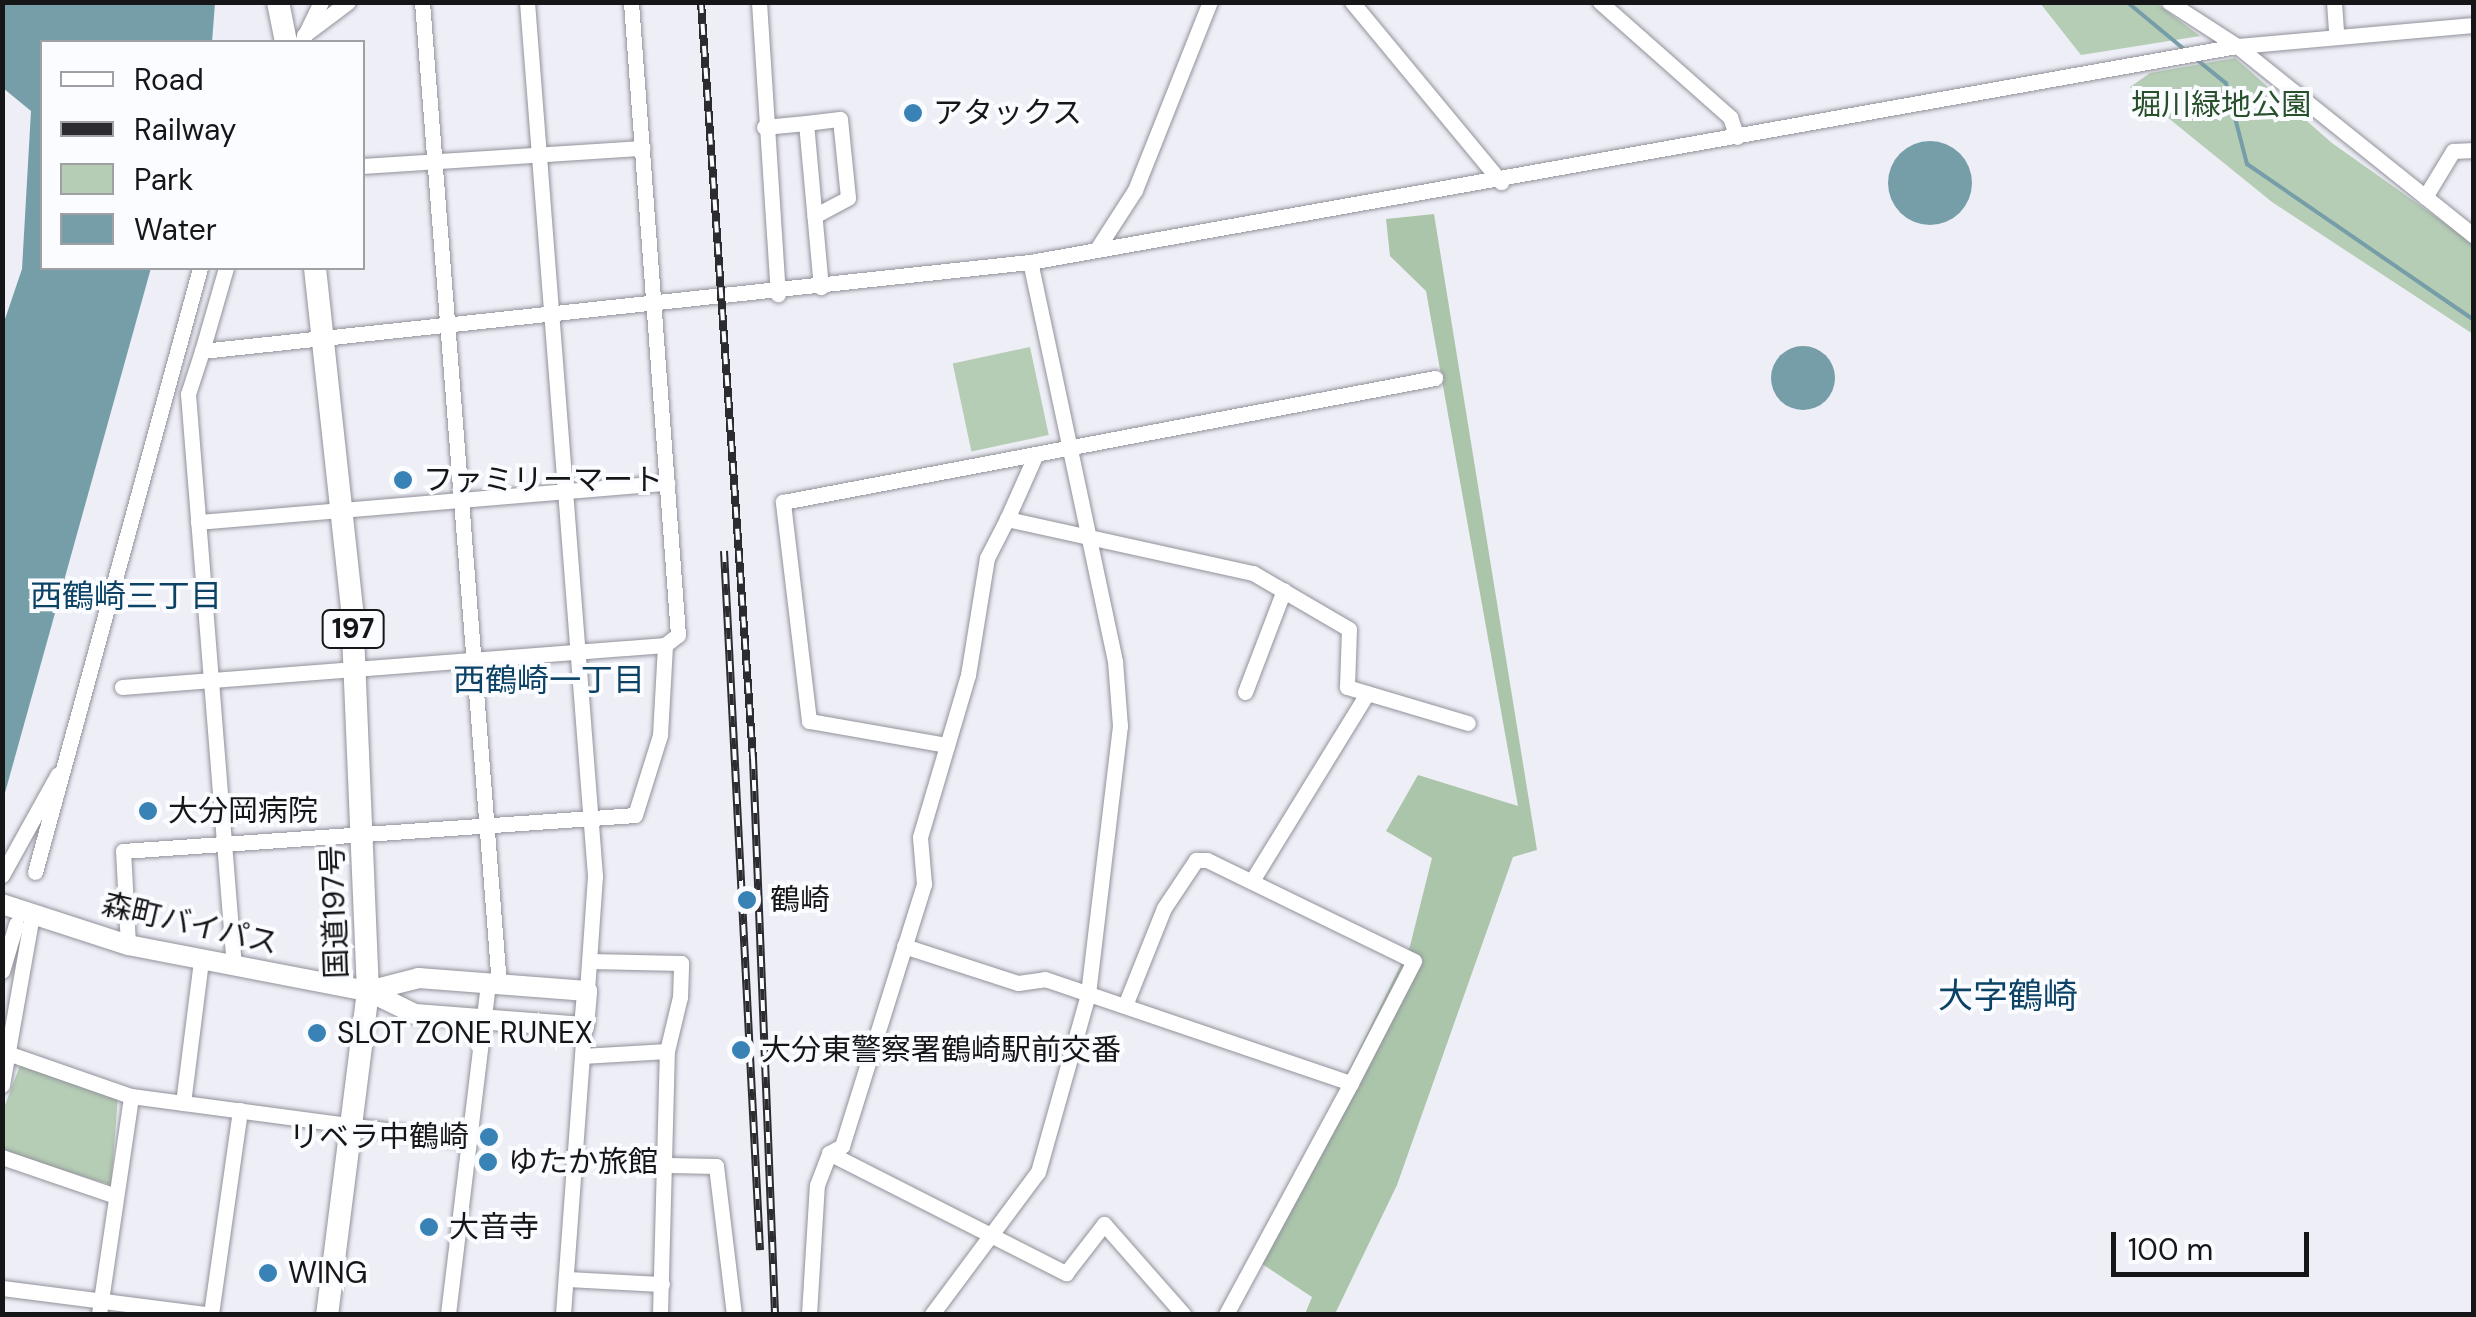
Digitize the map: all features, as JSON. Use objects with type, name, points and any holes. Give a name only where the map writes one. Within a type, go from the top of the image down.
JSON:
[{"type":"highway","points":[[278,2],[297,40]]},
{"type":"highway","name":"国道197号","points":[[315,270],[355,669],[368,991],[327,1314]]},
{"type":"main road","name":"森町バイパス","points":[[16,913],[128,945],[368,991]]},
{"type":"main road","points":[[419,978],[587,991],[584,1028],[415,1014],[368,991],[419,978]]},
{"type":"street","points":[[297,40],[321,2]]},
{"type":"street","points":[[297,40],[348,3],[361,2]]},
{"type":"street","points":[[422,2],[487,825],[493,984],[483,1020],[448,1314]]},
{"type":"street","points":[[527,2],[591,818],[587,991]]},
{"type":"street","points":[[122,687],[665,645],[678,635],[631,2]]},
{"type":"street","points":[[759,2],[764,127],[778,294]]},
{"type":"street","points":[[1097,249],[1135,190],[1210,2]]},
{"type":"street","points":[[1352,2],[1501,182]]},
{"type":"street","points":[[1600,2],[1730,117],[1737,137]]},
{"type":"street","points":[[2169,2],[2237,46],[2474,236]]},
{"type":"street","points":[[2334,2],[2336,32]]},
{"type":"street","points":[[202,350],[447,321],[778,294],[1030,262],[1501,182],[2188,54],[2336,32],[2474,25]]},
{"type":"street","points":[[764,127],[840,119],[848,198],[814,216]]},
{"type":"street","points":[[806,124],[820,287]]},
{"type":"street","points":[[365,166],[642,148]]},
{"type":"street","points":[[2425,197],[2454,151],[2474,150]]},
{"type":"street","points":[[932,1314],[996,1236],[1038,1172],[1088,994],[1120,726],[1088,532],[1030,262]]},
{"type":"street","points":[[35,872],[199,270]]},
{"type":"street","points":[[225,270],[188,394],[234,967]]},
{"type":"street","points":[[947,745],[809,721],[783,502],[1435,378]]},
{"type":"street","points":[[809,1314],[817,1184],[829,1152],[842,1146],[924,884],[920,837],[947,745],[983,573],[1036,454]]},
{"type":"street","points":[[198,522],[666,483]]},
{"type":"street","points":[[1007,519],[1210,559],[1284,590],[1349,628],[1344,677],[1366,694],[1468,723]]},
{"type":"street","points":[[1245,692],[1284,590]]},
{"type":"street","points":[[128,945],[123,851],[591,818],[642,809],[660,736],[665,645]]},
{"type":"street","points":[[1253,879],[1366,694]]},
{"type":"street","points":[[2,875],[68,757]]},
{"type":"street","points":[[1126,1004],[1196,860],[1253,879],[1414,961],[1226,1314]]},
{"type":"street","points":[[2,971],[16,913]]},
{"type":"street","points":[[2,1084],[13,1055],[16,913]]},
{"type":"street","points":[[904,946],[1126,1004],[1351,1083]]},
{"type":"street","points":[[183,1102],[201,960]]},
{"type":"street","points":[[590,961],[681,963],[667,1050],[670,1166],[660,1314]]},
{"type":"street","points":[[563,1314],[584,1028]]},
{"type":"street","points":[[582,1056],[667,1050]]},
{"type":"street","points":[[13,1055],[131,1096],[468,1141]]},
{"type":"street","points":[[100,1308],[131,1096]]},
{"type":"street","points":[[2,1288],[100,1308],[208,1314],[240,1110]]},
{"type":"street","points":[[829,1152],[1066,1273],[1104,1224],[1163,1308],[1183,1314]]},
{"type":"street","points":[[2,1156],[116,1196]]},
{"type":"street","points":[[670,1166],[716,1166],[734,1314]]},
{"type":"street","points":[[566,1279],[662,1284]]},
{"type":"green space","points":[[2040,3],[2156,3],[2200,36],[2081,55]]},
{"type":"green space","name":"堀川緑地公園","points":[[2235,58],[2332,143],[2473,243],[2473,334],[2272,202],[2130,87],[2150,73]]},
{"type":"green space","points":[[1434,214],[1537,850],[1513,857],[1397,1185],[1335,1314],[1305,1314],[1312,1297],[1256,1260],[1410,946],[1432,858],[1386,831],[1418,775],[1518,806],[1426,291],[1390,256],[1386,219]]},
{"type":"green space","points":[[1030,347],[1049,435],[971,451],[953,363]]},
{"type":"green space","points":[[21,1063],[118,1097],[111,1185],[3,1152],[3,1110]]},
{"type":"water","points":[[3,2],[215,3],[212,40],[40,40],[40,270],[150,270],[3,800],[2,328],[22,269],[31,111],[3,88]]},
{"type":"water","points":[[1930,141],[1953,148],[1965,160],[1972,183],[1965,206],[1953,218],[1930,225],[1907,218],[1895,206],[1888,183],[1895,160],[1907,148]]},
{"type":"water","points":[[1803,346],[1826,355],[1835,378],[1826,401],[1803,410],[1780,401],[1771,378],[1780,355]]},
{"type":"waterway","points":[[2127,2],[2185,50]]},
{"type":"waterway","points":[[2196,59],[2226,83],[2247,164],[2474,320]]},
{"type":"railway","points":[[701,2],[753,758],[775,1314]]},
{"type":"railway","points":[[724,551],[760,1250]]},
{"type":"place","name":"アタックス","points":[[913,113]]},
{"type":"place","name":"ファミリーマート","points":[[403,480]]},
{"type":"place","name":"大分岡病院","points":[[148,811]]},
{"type":"place","name":"鶴崎","points":[[747,900]]},
{"type":"place","name":"SLOT ZONE RUNEX","points":[[317,1033]]},
{"type":"place","name":"大分東警察署鶴崎駅前交番","points":[[741,1050]]},
{"type":"place","name":"リベラ中鶴崎","points":[[489,1137]]},
{"type":"place","name":"ゆたか旅館","points":[[488,1162]]},
{"type":"place","name":"大音寺","points":[[429,1227]]},
{"type":"place","name":"WING","points":[[268,1273]]},
{"type":"district","name":"西鶴崎三丁目","points":[[126,596]]},
{"type":"district","name":"西鶴崎一丁目","points":[[549,680]]},
{"type":"district","name":"大字鶴崎","points":[[2008,996]]}]
